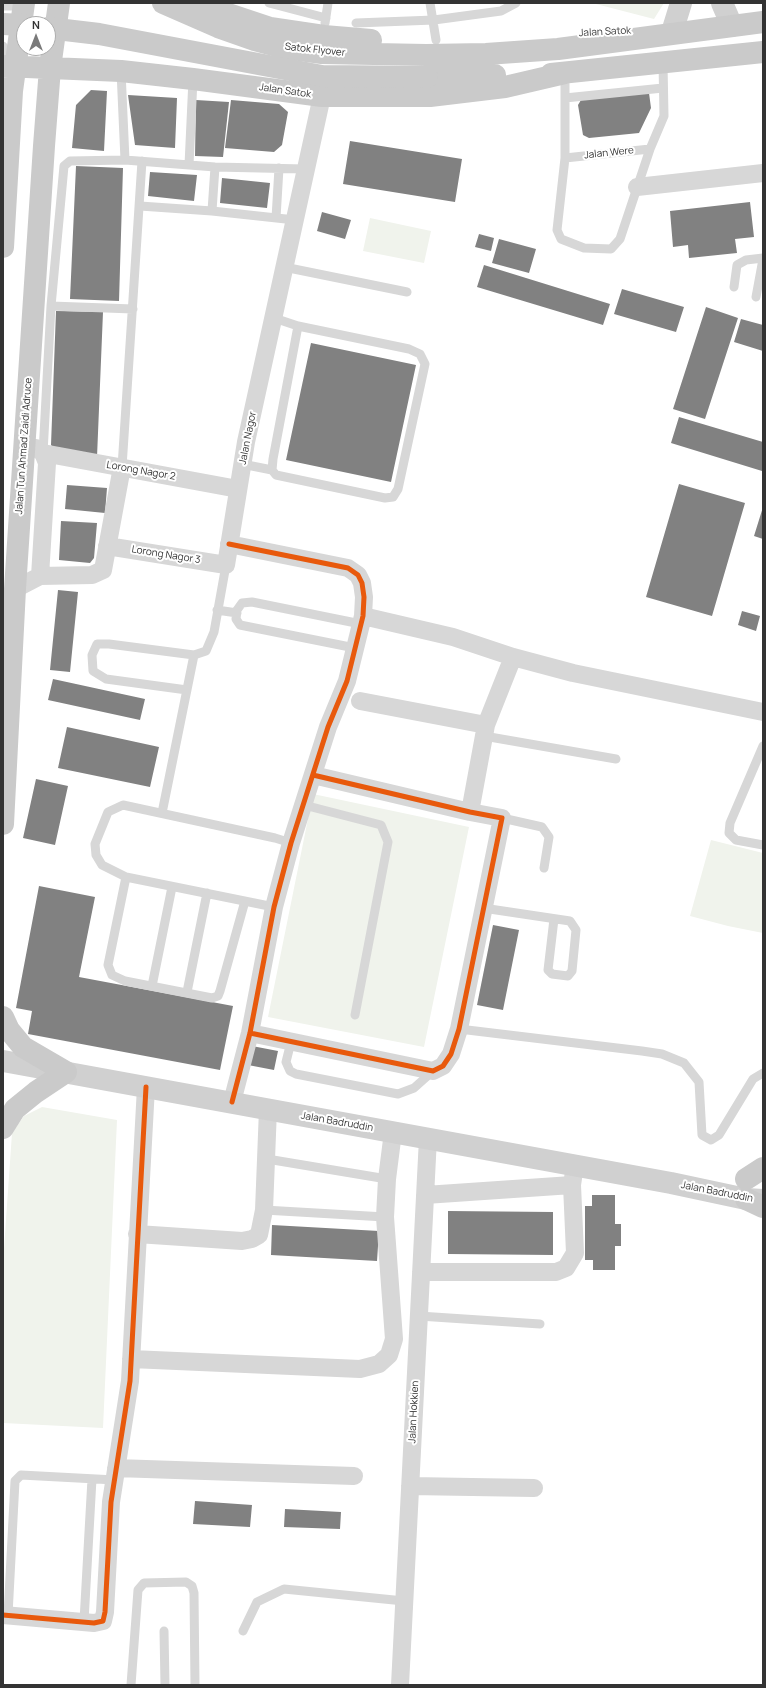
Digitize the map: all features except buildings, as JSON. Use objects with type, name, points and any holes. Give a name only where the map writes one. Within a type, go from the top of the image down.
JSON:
[{"type":"main road","points":[[3,247],[9,65],[24,3]]},
{"type":"main road","name":"Jalan Tun Ahmad Zaidi Adruce","points":[[3,824],[14,589],[24,440],[50,68],[59,3]]},
{"type":"main road","name":"Satok Flyover","points":[[164,3],[218,27],[285,48],[322,53],[432,38]]},
{"type":"main road","name":"Jalan Satok","points":[[203,3],[228,14],[270,28],[325,27],[366,40],[673,29],[701,30]]},
{"type":"main road","points":[[673,29],[681,3]]},
{"type":"main road","points":[[722,3],[732,26]]},
{"type":"main road","name":"Jalan Satok","points":[[432,38],[486,54],[558,49],[763,22]]},
{"type":"main road","points":[[3,24],[16,25]]},
{"type":"main road","name":"Jalan Satok","points":[[56,29],[99,34],[322,76],[427,77],[565,73],[763,52]]},
{"type":"main road","name":"Jalan Satok","points":[[9,65],[121,71],[322,96],[430,96],[505,87],[565,73]]},
{"type":"main road","points":[[3,1017],[9,1030],[23,1047],[66,1072],[14,1109],[3,1128]]},
{"type":"main road","name":"Jalan Badruddin","points":[[3,1060],[428,1138],[574,1175],[757,1188]]},
{"type":"street","name":"Jalan Nagor","points":[[226,565],[242,464],[322,96]]},
{"type":"street","points":[[638,187],[763,173]]},
{"type":"street","points":[[24,440],[43,453],[47,463],[40,576]]},
{"type":"street","name":"Lorong Nagor 2","points":[[43,453],[238,489]]},
{"type":"street","points":[[14,589],[40,576],[92,575],[103,570],[122,467]]},
{"type":"street","points":[[229,544],[348,568],[358,575],[362,583],[364,597],[362,620],[347,682],[328,727],[291,843],[274,907],[250,1033],[232,1102]]},
{"type":"street","name":"Lorong Nagor 3","points":[[107,546],[226,565]]},
{"type":"street","points":[[362,620],[453,637],[513,657],[572,673],[763,712]]},
{"type":"street","points":[[470,812],[485,731],[513,657]]},
{"type":"street","points":[[360,701],[485,731]]},
{"type":"street","points":[[250,1033],[433,1071],[443,1066],[451,1054],[459,1029],[502,818],[470,812],[313,775]]},
{"type":"street","points":[[5,1615],[94,1623],[103,1621],[105,1612],[111,1502],[130,1381],[146,1087]]},
{"type":"street","points":[[137,1234],[242,1241],[252,1239],[259,1235],[264,1210],[268,1109]]},
{"type":"street","points":[[131,1359],[360,1369],[379,1364],[390,1355],[394,1339],[385,1217],[387,1179],[393,1132]]},
{"type":"street","name":"Jalan Hokkien","points":[[400,1685],[428,1138]]},
{"type":"street","points":[[421,1272],[556,1272],[566,1268],[575,1253],[574,1175],[426,1194]]},
{"type":"street","points":[[116,1474],[354,1476]]},
{"type":"street","points":[[410,1486],[534,1488]]},
{"type":"lane","points":[[3,6],[13,6],[17,3]]},
{"type":"lane","points":[[269,3],[325,27],[328,3]]},
{"type":"lane","points":[[430,3],[432,38]]},
{"type":"lane","points":[[356,23],[432,38],[501,11],[516,3]]},
{"type":"lane","points":[[3,46],[9,65]]},
{"type":"lane","points":[[565,73],[565,158],[557,230],[561,239],[584,248],[612,249],[620,239],[650,149],[664,116],[663,63]]},
{"type":"lane","points":[[121,71],[125,160]]},
{"type":"lane","points":[[189,165],[193,79]]},
{"type":"lane","points":[[565,98],[663,88]]},
{"type":"lane","name":"Jalan Were","points":[[565,158],[650,149]]},
{"type":"lane","points":[[43,453],[51,306],[64,166],[70,161],[125,160],[216,167],[305,169]]},
{"type":"lane","points":[[122,467],[142,161]]},
{"type":"lane","points":[[212,211],[216,167]]},
{"type":"lane","points":[[276,218],[279,168]]},
{"type":"lane","points":[[140,206],[212,211],[295,220]]},
{"type":"lane","points":[[734,287],[737,265],[746,260],[763,258],[756,297]]},
{"type":"lane","points":[[284,267],[407,292]]},
{"type":"lane","points":[[51,306],[133,309]]},
{"type":"lane","points":[[274,318],[298,326],[409,349],[420,354],[425,364],[398,489],[393,497],[385,498],[276,476],[272,470],[298,326]]},
{"type":"lane","points":[[242,464],[272,470]]},
{"type":"lane","name":"Jalan Nagor","points":[[194,655],[206,651],[214,632],[226,565]]},
{"type":"lane","points":[[355,648],[240,624],[236,619],[237,613],[242,603],[252,602],[362,620]]},
{"type":"lane","points":[[217,610],[237,613]]},
{"type":"lane","points":[[162,813],[171,772],[194,655],[109,644],[97,644],[92,655],[93,671],[106,679],[187,690]]},
{"type":"lane","points":[[485,731],[616,759]]},
{"type":"lane","points":[[763,746],[730,823],[729,833],[736,840],[763,844]]},
{"type":"lane","points":[[274,907],[126,877],[102,865],[96,855],[95,844],[108,812],[123,805],[275,838],[291,843]]},
{"type":"lane","points":[[304,805],[381,825],[388,842],[355,1015]]},
{"type":"lane","points":[[502,818],[542,827],[550,837],[544,868]]},
{"type":"lane","points":[[126,877],[108,965],[112,975],[125,981],[212,998],[218,996],[245,901]]},
{"type":"lane","points":[[152,986],[172,886]]},
{"type":"lane","points":[[187,992],[207,893]]},
{"type":"lane","points":[[483,908],[570,921],[576,930],[572,971],[568,976],[552,974],[548,970],[554,919]]},
{"type":"lane","points":[[459,1029],[662,1054],[684,1063],[699,1082],[702,1135],[712,1140],[719,1135],[753,1079],[763,1072]]},
{"type":"lane","points":[[291,1042],[286,1062],[290,1071],[296,1074],[398,1094],[414,1088],[433,1071]]},
{"type":"lane","points":[[267,1159],[387,1179]]},
{"type":"lane","points":[[264,1210],[385,1217]]},
{"type":"lane","points":[[419,1316],[540,1324]]},
{"type":"lane","points":[[5,1615],[15,1481],[21,1475],[92,1479],[116,1474]]},
{"type":"lane","points":[[84,1621],[92,1479]]},
{"type":"lane","points":[[131,1685],[138,1590],[144,1583],[186,1582],[192,1586],[194,1593],[195,1685]]},
{"type":"lane","points":[[243,1631],[257,1602],[284,1590],[404,1601]]},
{"type":"lane","points":[[164,1631],[165,1685]]},
{"type":"shaded area","points":[[592,3],[664,3],[654,19]]},
{"type":"shaded area","points":[[370,218],[431,231],[424,263],[363,251]]},
{"type":"shaded area","points":[[313,794],[469,827],[424,1047],[268,1017]]},
{"type":"shaded area","points":[[711,840],[763,853],[763,933],[690,916]]},
{"type":"shaded area","points":[[42,1107],[117,1120],[103,1428],[3,1423],[3,1263],[12,1133],[24,1116]]},
{"type":"cycle path","points":[[229,544],[348,568],[358,575],[362,583],[364,597],[363,616],[347,681],[328,727],[291,843],[274,907],[250,1033],[232,1102]]},
{"type":"cycle path","points":[[250,1033],[433,1071],[443,1066],[451,1054],[459,1029],[502,818],[470,812],[313,775]]},
{"type":"cycle path","points":[[3,1615],[94,1623],[103,1621],[105,1612],[111,1502],[130,1381],[146,1087]]}]
